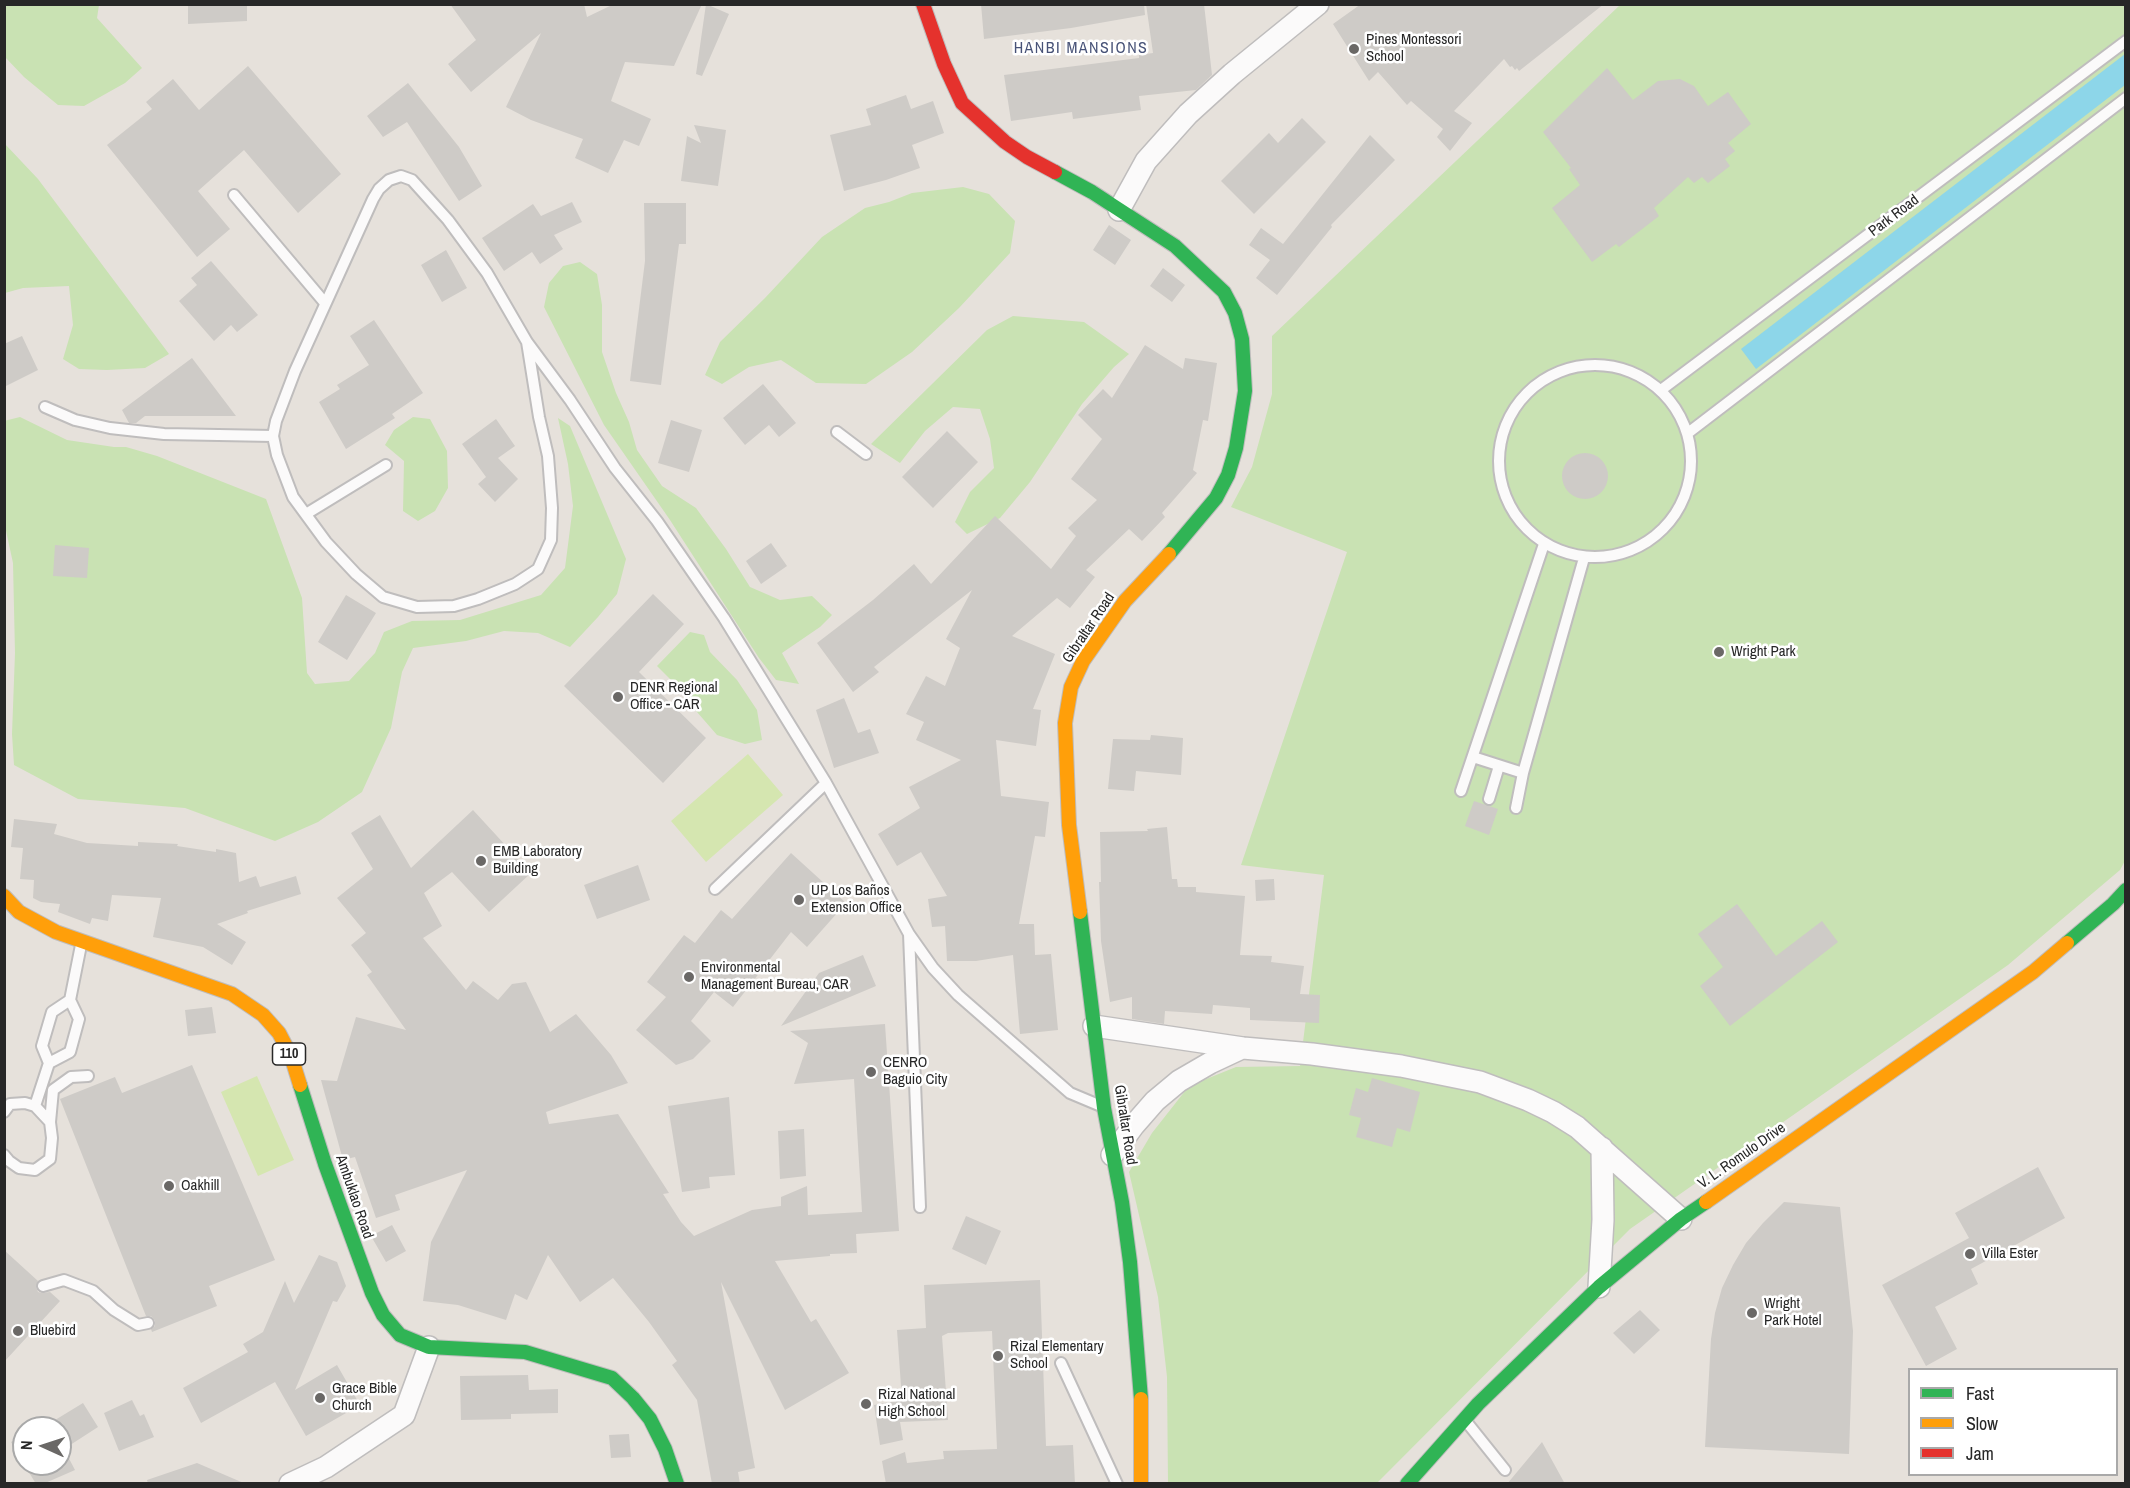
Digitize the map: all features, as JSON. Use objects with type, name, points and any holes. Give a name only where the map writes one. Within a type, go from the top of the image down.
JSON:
[{"type":"main road","name":"Gibraltar Road","points":[[923,4],[944,64],[962,103],[1005,142],[1027,157],[1092,192],[1175,246],[1224,291],[1235,313],[1242,339],[1245,390],[1236,448],[1228,475],[1216,498],[1178,544],[1125,601],[1083,661],[1071,687],[1065,723],[1069,825],[1104,1108],[1122,1202],[1127,1242],[1141,1388],[1141,1484]]},
{"type":"main road","name":"V. L. Romulo Drive","points":[[1407,1484],[1465,1419],[1599,1287],[1681,1219],[2033,972],[2113,904],[2126,890]]},
{"type":"main road","name":"Ambuklao Road","points":[[4,896],[19,912],[56,932],[82,939],[232,994],[263,1015],[279,1033],[291,1056],[325,1164],[361,1266],[383,1315],[400,1335],[429,1347],[525,1352],[612,1378],[633,1398],[650,1419],[665,1449],[677,1484]]},
{"type":"street","points":[[1119,210],[1146,161],[1188,114],[1232,74],[1318,4]]},
{"type":"street","points":[[1094,1026],[1243,1048],[1312,1054],[1401,1066],[1480,1082],[1528,1100],[1577,1127],[1681,1219]]},
{"type":"street","points":[[1112,1155],[1155,1101],[1179,1081],[1243,1048]]},
{"type":"street","points":[[1599,1287],[1603,1220],[1602,1148]]},
{"type":"street","points":[[290,1484],[326,1467],[404,1415],[429,1347]]},
{"type":"lane","name":"Park Road","points":[[1661,390],[2126,41]]},
{"type":"lane","points":[[1688,433],[2126,99]]},
{"type":"lane","points":[[527,342],[548,456],[552,508],[551,540],[538,569],[515,584],[478,599],[454,606],[417,607],[383,597],[356,574],[326,542],[293,497],[277,455],[273,436],[276,421],[291,381],[379,189],[389,180],[401,176],[412,180],[448,220],[487,273],[527,342],[570,400],[615,468],[657,521],[724,618],[826,783],[909,934],[933,968],[958,995],[1070,1093],[1104,1108]]},
{"type":"lane","points":[[234,195],[326,303]]},
{"type":"lane","points":[[1604,364],[1634,372],[1661,390],[1677,410],[1688,433],[1692,460],[1688,488],[1677,512],[1660,534],[1637,549],[1611,557],[1584,558],[1563,553],[1544,544],[1520,522],[1504,494],[1498,462],[1504,430],[1518,402],[1542,380],[1572,367],[1604,364]]},
{"type":"lane","points":[[45,407],[75,420],[110,428],[164,434],[273,436]]},
{"type":"lane","points":[[837,432],[866,454]]},
{"type":"lane","points":[[306,514],[386,465]]},
{"type":"lane","points":[[1461,791],[1544,544]]},
{"type":"lane","points":[[1516,808],[1523,774],[1584,558]]},
{"type":"lane","points":[[1473,757],[1523,774]]},
{"type":"lane","points":[[1489,799],[1499,766]]},
{"type":"lane","points":[[715,889],[826,783]]},
{"type":"lane","points":[[909,934],[920,1207]]},
{"type":"lane","points":[[49,1063],[70,1052],[79,1019],[70,1000],[82,939]]},
{"type":"lane","points":[[35,1106],[49,1063],[42,1046],[52,1012],[70,1000]]},
{"type":"lane","points":[[4,1155],[19,1168],[35,1170],[50,1159],[53,1090],[71,1077],[88,1076]]},
{"type":"lane","points":[[4,1112],[9,1104],[25,1103],[35,1106],[50,1122]]},
{"type":"lane","points":[[43,1286],[64,1280],[93,1291],[114,1310],[138,1325],[148,1323]]},
{"type":"lane","points":[[1061,1363],[1117,1484]]},
{"type":"lane","points":[[1465,1419],[1505,1470]]},
{"type":"green space","points":[[5,4],[99,5],[97,18],[142,68],[125,83],[84,106],[58,105],[24,77],[5,57]]},
{"type":"green space","name":"Wright Park","points":[[1620,5],[2125,5],[2126,859],[2120,870],[2008,965],[1630,1229],[1377,1483],[1168,1483],[1167,1377],[1158,1297],[1129,1172],[1152,1133],[1189,1086],[1236,1067],[1300,1066],[1324,875],[1241,865],[1347,552],[1231,507],[1252,467],[1272,394],[1272,336]]},
{"type":"green space","points":[[5,144],[38,179],[169,354],[145,368],[79,369],[63,359],[73,325],[69,286],[23,288],[5,293]]},
{"type":"green space","points":[[963,187],[989,194],[1015,221],[1010,253],[959,308],[912,352],[866,384],[816,383],[781,360],[749,367],[722,384],[705,375],[720,342],[822,237],[865,208],[912,193]]},
{"type":"green space","points":[[580,262],[597,274],[602,305],[602,352],[629,422],[637,450],[662,486],[696,508],[750,587],[780,600],[812,596],[832,615],[820,627],[782,653],[799,684],[776,680],[759,658],[670,520],[604,425],[544,307],[549,283],[563,266]]},
{"type":"green space","points":[[1013,316],[1084,322],[1129,354],[1114,367],[1082,404],[1030,482],[1000,518],[967,534],[955,522],[970,492],[994,468],[990,439],[980,409],[953,407],[925,431],[900,463],[871,444],[987,330]]},
{"type":"green space","points":[[20,417],[67,440],[126,447],[157,456],[266,499],[302,598],[307,673],[315,684],[349,681],[375,653],[384,632],[412,621],[460,620],[541,595],[565,568],[573,506],[568,464],[558,418],[570,426],[626,559],[617,594],[570,647],[538,633],[504,631],[466,641],[413,648],[402,672],[391,728],[362,792],[318,822],[275,841],[185,808],[78,799],[14,765],[12,734],[15,653],[13,563],[5,526],[4,421]]},
{"type":"green space","points":[[413,417],[430,419],[447,451],[448,488],[435,511],[418,521],[403,511],[404,461],[385,445],[394,430]]},
{"type":"green space","points":[[690,632],[704,635],[710,652],[737,680],[757,710],[762,740],[745,744],[717,735],[681,690],[657,666]]},
{"type":"green space","points":[[748,754],[783,795],[706,862],[671,821]]},
{"type":"green space","points":[[257,1076],[294,1160],[258,1176],[221,1092]]},
{"type":"water","points":[[2125,54],[2125,85],[1756,369],[1741,349]]},
{"type":"building","points":[[188,4],[247,4],[247,21],[188,24]]},
{"type":"building","points":[[450,4],[584,4],[587,17],[614,4],[702,4],[674,66],[625,62],[611,101],[651,119],[639,146],[624,140],[608,173],[575,158],[583,139],[531,120],[506,107],[541,33],[471,92],[448,64],[476,40]]},
{"type":"building","points":[[706,4],[729,14],[702,76],[696,74]]},
{"type":"building","points":[[981,4],[1144,4],[1145,15],[1071,28],[984,39]]},
{"type":"building","points":[[1146,4],[1204,4],[1212,75],[1196,90],[1139,96],[1141,110],[1073,119],[1072,112],[1011,121],[1004,75],[1139,58],[1139,55],[1153,53]]},
{"type":"building","points":[[1361,4],[1604,4],[1519,71],[1517,68],[1515,70],[1512,66],[1510,67],[1504,59],[1454,111],[1472,123],[1450,151],[1437,137],[1443,129],[1411,101],[1407,105],[1378,72],[1369,81],[1333,24]]},
{"type":"building","points":[[248,66],[341,174],[298,213],[244,150],[198,191],[230,229],[197,257],[107,145],[152,109],[146,102],[173,79],[199,110]]},
{"type":"building","points":[[1607,68],[1633,100],[1658,81],[1680,79],[1694,86],[1708,106],[1728,92],[1751,124],[1728,143],[1735,151],[1725,159],[1730,166],[1708,183],[1702,177],[1694,183],[1688,177],[1654,208],[1659,216],[1619,247],[1616,244],[1592,262],[1552,208],[1580,185],[1569,169],[1571,168],[1543,132]]},
{"type":"building","points":[[408,83],[459,147],[482,186],[459,201],[407,122],[383,137],[367,116]]},
{"type":"building","points":[[906,95],[911,109],[933,101],[944,133],[912,145],[920,168],[844,191],[830,135],[871,125],[866,109]]},
{"type":"building","points":[[1302,118],[1326,142],[1254,214],[1221,181],[1269,133],[1278,143]]},
{"type":"building","points":[[694,125],[726,130],[718,186],[681,181],[687,136],[701,143]]},
{"type":"building","points":[[1370,135],[1395,160],[1331,225],[1332,227],[1277,295],[1256,278],[1270,260],[1249,245],[1261,228],[1283,244]]},
{"type":"building","points":[[572,202],[582,222],[554,235],[563,249],[540,264],[532,252],[504,271],[482,238],[533,204],[541,216]]},
{"type":"building","points":[[644,203],[686,203],[686,244],[679,244],[661,385],[630,381],[645,261]]},
{"type":"building","points":[[1109,225],[1131,240],[1115,265],[1093,250]]},
{"type":"building","points":[[446,250],[467,288],[442,302],[421,265]]},
{"type":"building","points":[[211,261],[258,315],[237,332],[231,325],[214,341],[179,301],[197,285],[191,278]]},
{"type":"building","points":[[1163,268],[1185,285],[1172,302],[1150,286]]},
{"type":"building","points":[[374,320],[423,393],[392,414],[395,418],[346,449],[319,402],[340,389],[337,385],[369,365],[350,336]]},
{"type":"building","points":[[22,336],[38,370],[4,387],[4,344]]},
{"type":"building","points":[[1145,345],[1183,369],[1185,358],[1217,363],[1208,421],[1203,420],[1193,470],[1197,473],[1162,513],[1165,517],[1142,541],[1129,529],[1086,570],[1095,577],[1070,608],[1057,598],[1012,636],[1055,654],[1033,709],[1041,710],[1036,746],[996,740],[1001,796],[1049,802],[1045,837],[1035,836],[1019,924],[1034,924],[1035,955],[1051,954],[1058,1030],[1020,1034],[1013,955],[976,961],[947,961],[945,926],[932,927],[928,899],[947,896],[921,852],[897,866],[878,834],[920,808],[909,787],[961,760],[916,740],[924,722],[906,714],[926,676],[945,686],[960,648],[946,639],[972,590],[874,667],[879,672],[853,692],[817,643],[873,600],[914,564],[931,584],[995,516],[1051,569],[1076,536],[1068,528],[1097,500],[1071,479],[1102,439],[1078,415],[1103,389],[1112,398]]},
{"type":"building","points":[[192,358],[236,416],[145,416],[136,423],[129,423],[122,410]]},
{"type":"building","points":[[763,384],[796,423],[779,437],[769,425],[745,445],[723,418]]},
{"type":"building","points":[[496,419],[515,446],[498,458],[518,479],[495,502],[478,484],[486,477],[462,444]]},
{"type":"building","points":[[671,420],[702,430],[689,472],[658,463]]},
{"type":"building","points":[[947,431],[978,462],[933,508],[902,477]]},
{"type":"building","points":[[1585,453],[1601,460],[1608,476],[1601,492],[1585,499],[1569,492],[1562,476],[1569,460]]},
{"type":"building","points":[[771,543],[787,566],[761,584],[746,561]]},
{"type":"building","points":[[55,545],[89,548],[87,578],[53,576]]},
{"type":"building","points":[[653,594],[684,624],[639,672],[706,738],[663,783],[564,686]]},
{"type":"building","points":[[346,595],[376,613],[347,660],[318,642]]},
{"type":"building","points":[[844,698],[858,733],[870,729],[879,753],[834,768],[816,710]]},
{"type":"building","points":[[1151,735],[1183,738],[1181,775],[1136,771],[1134,791],[1108,789],[1113,739],[1150,740]]},
{"type":"building","points":[[1474,801],[1498,809],[1489,835],[1465,826]]},
{"type":"building","points":[[473,810],[531,873],[489,912],[452,872],[424,893],[442,926],[423,938],[466,990],[473,981],[498,1000],[512,984],[526,982],[550,1032],[576,1014],[611,1055],[628,1083],[546,1112],[549,1124],[618,1114],[669,1193],[663,1194],[681,1222],[694,1236],[752,1210],[781,1206],[781,1197],[807,1186],[808,1215],[862,1212],[854,1079],[794,1084],[808,1043],[790,1031],[885,1024],[899,1231],[856,1234],[857,1253],[775,1261],[811,1322],[816,1319],[849,1373],[785,1410],[721,1282],[755,1468],[738,1472],[740,1484],[712,1484],[697,1400],[672,1365],[677,1361],[613,1278],[580,1302],[548,1255],[527,1300],[515,1294],[506,1320],[458,1305],[423,1301],[431,1242],[467,1170],[395,1195],[400,1210],[376,1218],[355,1157],[343,1160],[321,1080],[337,1081],[356,1017],[406,1030],[367,975],[372,972],[351,945],[366,933],[337,898],[373,869],[351,833],[380,815],[411,868]]},
{"type":"building","points":[[14,819],[57,824],[54,834],[87,843],[138,846],[138,842],[178,844],[177,846],[236,853],[239,882],[256,876],[260,887],[296,876],[301,894],[247,911],[248,913],[217,924],[246,942],[232,965],[203,947],[153,937],[161,898],[112,895],[108,921],[92,918],[90,924],[58,912],[60,904],[41,902],[33,898],[34,880],[20,879],[23,848],[11,847]]},
{"type":"building","points":[[1167,827],[1172,879],[1177,879],[1178,887],[1196,887],[1196,892],[1245,896],[1240,955],[1272,956],[1271,962],[1304,966],[1300,994],[1320,995],[1319,1023],[1250,1020],[1250,1008],[1213,1005],[1212,1014],[1165,1011],[1164,1024],[1132,1019],[1132,997],[1110,1002],[1101,941],[1100,832],[1148,831],[1147,829]]},
{"type":"building","points":[[791,853],[846,903],[807,947],[791,932],[733,1007],[714,992],[691,1021],[711,1041],[693,1059],[676,1065],[636,1030],[666,997],[647,982],[684,935],[695,943],[721,910],[732,919]]},
{"type":"building","points":[[638,865],[650,900],[597,919],[584,885]]},
{"type":"building","points":[[1274,879],[1275,900],[1256,901],[1255,880]]},
{"type":"building","points":[[1737,904],[1776,956],[1822,921],[1838,942],[1730,1026],[1700,986],[1723,967],[1698,934]]},
{"type":"building","points":[[863,955],[876,986],[781,1026],[819,973]]},
{"type":"building","points":[[212,1007],[216,1033],[188,1036],[185,1010]]},
{"type":"building","name":"Oakhill","points":[[192,1065],[275,1260],[209,1286],[217,1306],[152,1332],[155,1321],[151,1316],[146,1316],[60,1099],[115,1077],[122,1093]]},
{"type":"building","points":[[1372,1078],[1420,1092],[1410,1132],[1397,1128],[1392,1147],[1356,1137],[1361,1118],[1349,1115],[1356,1088],[1368,1092]]},
{"type":"building","points":[[729,1097],[735,1175],[709,1177],[710,1188],[682,1192],[668,1106]]},
{"type":"building","points":[[804,1129],[806,1176],[780,1179],[778,1131]]},
{"type":"building","name":"Villa Ester","points":[[2038,1167],[2065,1218],[1971,1269],[1978,1284],[1935,1307],[1957,1349],[1926,1366],[1882,1285],[1969,1238],[1955,1213]]},
{"type":"building","points":[[1784,1202],[1840,1207],[1853,1331],[1849,1454],[1705,1447],[1711,1339],[1722,1288],[1746,1243]]},
{"type":"building","points":[[966,1216],[1001,1231],[986,1265],[952,1249]]},
{"type":"building","points":[[392,1225],[406,1251],[386,1262],[371,1236]]},
{"type":"building","name":"Bluebird","points":[[4,1250],[38,1281],[36,1287],[38,1292],[50,1292],[60,1301],[4,1362]]},
{"type":"building","points":[[319,1255],[337,1262],[346,1286],[337,1302],[333,1301],[295,1390],[337,1365],[360,1405],[306,1436],[275,1382],[201,1423],[183,1388],[248,1352],[243,1344],[263,1332],[285,1281],[294,1303]]},
{"type":"building","points":[[1040,1280],[1046,1446],[1073,1445],[1075,1484],[886,1484],[882,1461],[905,1452],[907,1463],[944,1459],[943,1451],[997,1449],[992,1331],[948,1333],[942,1336],[948,1420],[900,1422],[903,1440],[880,1445],[874,1405],[902,1400],[897,1330],[926,1328],[924,1285]]},
{"type":"building","points":[[1640,1310],[1660,1330],[1634,1354],[1613,1333]]},
{"type":"building","points":[[528,1375],[529,1390],[558,1389],[558,1413],[511,1414],[511,1419],[461,1420],[460,1376]]},
{"type":"building","points":[[132,1400],[140,1416],[144,1414],[154,1437],[119,1451],[104,1413]]},
{"type":"building","points":[[83,1403],[98,1427],[72,1444],[72,1416],[62,1416]]},
{"type":"building","points":[[629,1434],[631,1457],[611,1458],[609,1435]]},
{"type":"building","points":[[1542,1442],[1565,1484],[1507,1484]]},
{"type":"building","points":[[197,1463],[246,1484],[148,1484],[147,1480]]},
{"type":"building","points":[[31,1476],[61,1476],[43,1484],[36,1484]]},
{"type":"traffic: fast","points":[[1055,172],[1092,192],[1175,246],[1224,292],[1235,313],[1242,339],[1245,391],[1236,448],[1228,475],[1216,498],[1169,554]]},
{"type":"traffic: fast","points":[[2067,943],[2126,890]]},
{"type":"traffic: fast","points":[[1080,912],[1104,1108],[1122,1202],[1130,1262],[1141,1399]]},
{"type":"traffic: fast","points":[[300,1085],[325,1164],[372,1293],[383,1315],[400,1335],[429,1347],[525,1352],[612,1378],[633,1398],[650,1419],[665,1449],[677,1484]]},
{"type":"traffic: fast","points":[[1407,1484],[1478,1404],[1599,1287],[1681,1219],[1706,1202]]},
{"type":"traffic: slow","points":[[1080,912],[1069,825],[1065,723],[1071,687],[1083,661],[1125,601],[1169,554]]},
{"type":"traffic: slow","points":[[4,896],[19,912],[56,932],[232,994],[263,1015],[279,1033],[291,1056],[300,1085]]},
{"type":"traffic: slow","points":[[1706,1202],[2033,972],[2067,943]]},
{"type":"traffic: slow","points":[[1141,1399],[1141,1484]]},
{"type":"traffic: jam","points":[[923,4],[944,64],[962,103],[1005,142],[1055,172]]},
{"type":"place","name":"Pines Montessori School","points":[[1354,49]]},
{"type":"place","name":"Wright Park","points":[[1719,652]]},
{"type":"place","name":"DENR Regional Office - CAR","points":[[618,697]]},
{"type":"place","name":"EMB Laboratory Building","points":[[481,861]]},
{"type":"place","name":"UP Los Baños Extension Office","points":[[799,900]]},
{"type":"place","name":"Environmental Management Bureau, CAR","points":[[689,977]]},
{"type":"place","name":"CENRO Baguio City","points":[[871,1072]]},
{"type":"place","name":"Oakhill","points":[[169,1186]]},
{"type":"place","name":"Villa Ester","points":[[1970,1254]]},
{"type":"place","name":"Wright Park Hotel","points":[[1752,1313]]},
{"type":"place","name":"Bluebird","points":[[18,1331]]},
{"type":"place","name":"Rizal Elementary School","points":[[998,1356]]},
{"type":"place","name":"Grace Bible Church","points":[[320,1398]]},
{"type":"place","name":"Rizal National High School","points":[[866,1404]]},
{"type":"district","name":"HANBI MANSIONS","points":[[1081,49]]}]
